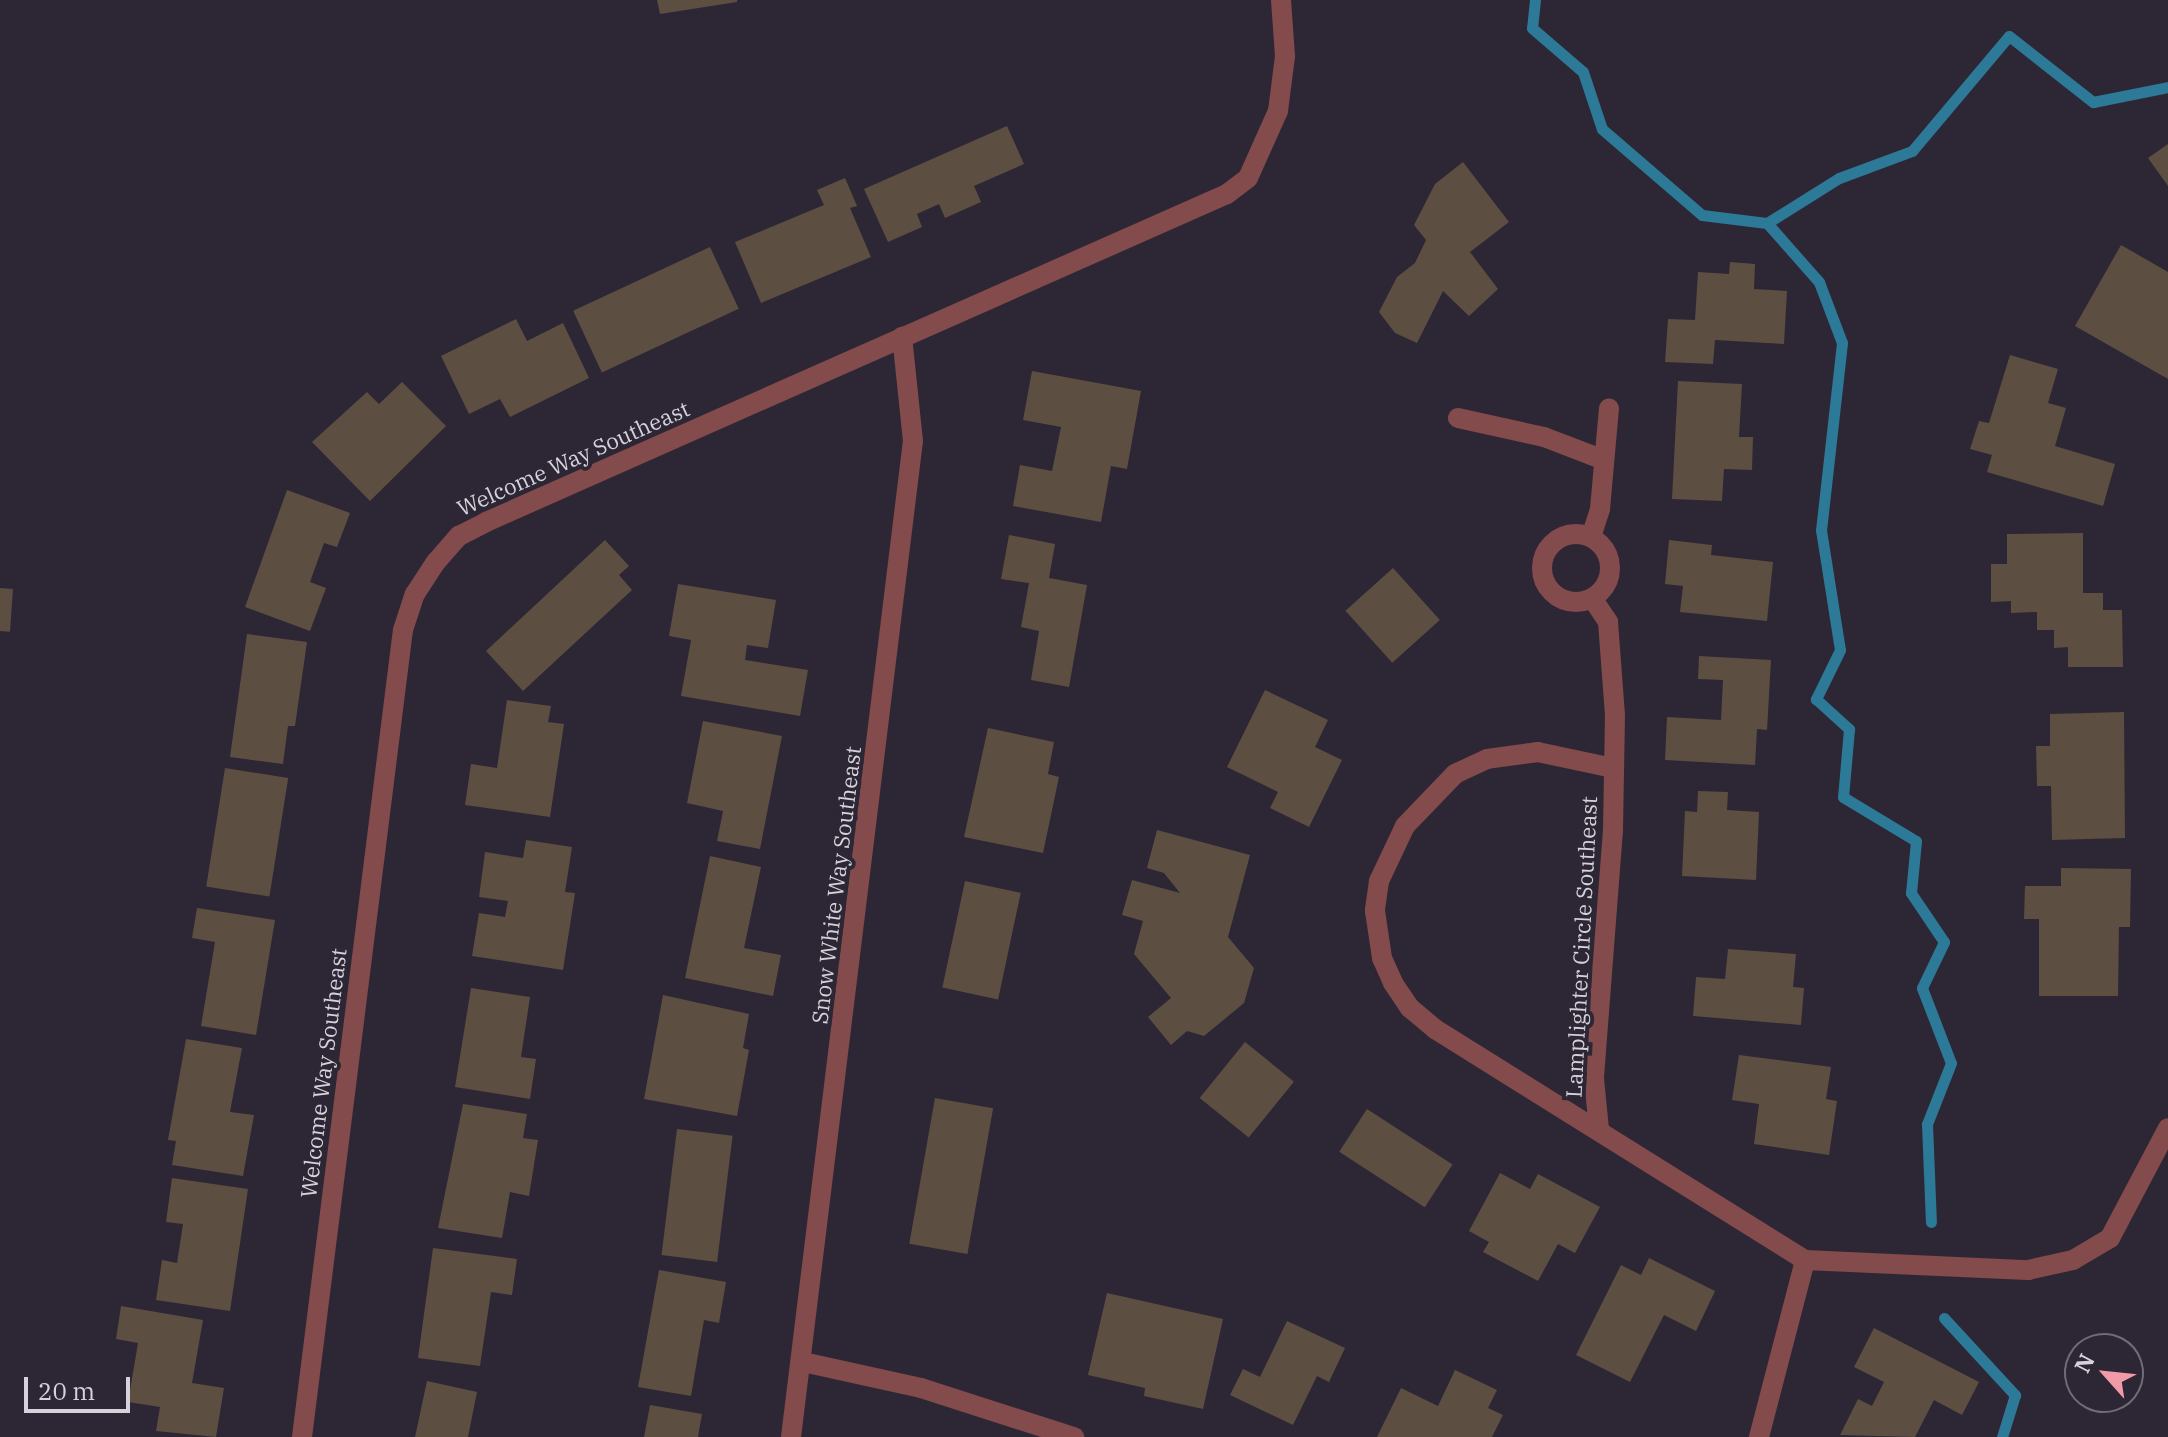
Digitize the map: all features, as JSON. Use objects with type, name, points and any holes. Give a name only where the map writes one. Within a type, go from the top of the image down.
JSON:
[{"type":"street","name":"Welcome Way Southeast","points":[[302,1437],[399,661],[415,594],[459,536],[902,337],[1158,228],[1248,178],[1278,111],[1285,56],[1281,0]]},
{"type":"street","name":"Snow White Way Southeast","points":[[791,1437],[803,1362],[913,441],[902,337]]},
{"type":"street","points":[[1591,537],[1600,509],[1609,408]]},
{"type":"street","points":[[1458,418],[1544,437],[1604,460]]},
{"type":"street","points":[[1568,535],[1591,537],[1606,551],[1610,572],[1592,598],[1559,598],[1550,590],[1542,569],[1549,547],[1557,540],[1568,535]]},
{"type":"street","name":"Lamplighter Circle Southeast","points":[[1592,598],[1608,622],[1613,768],[1594,1079],[1599,1129]]},
{"type":"street","name":"Lamplighter Circle Southeast","points":[[1613,768],[1514,752],[1455,774],[1405,826],[1379,881],[1375,911],[1382,958],[1410,1008],[1435,1029],[1805,1260]]},
{"type":"street","points":[[1759,1437],[1805,1260],[2028,1270],[2073,1260],[2110,1238],[2168,1128]]},
{"type":"street","points":[[803,1362],[921,1388],[1074,1437]]},
{"type":"building","points":[[657,0],[737,0],[737,2],[660,14]]},
{"type":"building","points":[[1007,126],[1024,164],[974,186],[981,202],[945,218],[939,204],[917,214],[922,227],[888,242],[864,189]]},
{"type":"building","points":[[2168,144],[2168,186],[2148,158]]},
{"type":"building","points":[[1463,162],[1509,222],[1470,252],[1498,289],[1469,316],[1443,291],[1417,343],[1395,333],[1379,312],[1397,277],[1415,263],[1426,240],[1414,225],[1435,184]]},
{"type":"building","points":[[845,178],[857,206],[850,208],[871,257],[761,303],[735,242],[824,205],[817,190]]},
{"type":"building","points":[[2121,245],[2168,272],[2168,379],[2075,326]]},
{"type":"building","points":[[710,247],[739,309],[602,372],[573,311]]},
{"type":"building","points":[[1730,262],[1755,264],[1754,289],[1787,291],[1784,344],[1715,340],[1713,364],[1665,362],[1668,319],[1695,320],[1698,272],[1729,274]]},
{"type":"building","points":[[516,319],[527,341],[563,323],[589,378],[510,417],[500,399],[469,414],[441,356]]},
{"type":"building","points":[[2010,355],[2058,369],[2048,403],[2066,408],[2055,446],[2115,464],[2103,506],[1987,472],[1992,455],[1970,449],[1979,421],[1989,423]]},
{"type":"building","points":[[1032,371],[1141,391],[1127,469],[1111,466],[1101,522],[1013,506],[1020,465],[1052,471],[1061,427],[1023,420]]},
{"type":"building","points":[[1678,381],[1742,384],[1739,437],[1753,437],[1752,470],[1724,469],[1722,501],[1672,499]]},
{"type":"building","points":[[402,382],[446,426],[370,501],[312,442],[367,392],[379,404]]},
{"type":"building","points":[[287,490],[350,513],[337,547],[324,543],[310,582],[326,588],[310,631],[245,607]]},
{"type":"building","points":[[2083,533],[2083,593],[2103,593],[2103,610],[2122,610],[2123,667],[2068,667],[2068,647],[2054,648],[2054,630],[2037,630],[2037,612],[2011,613],[2011,601],[1991,602],[1991,564],[2007,564],[2007,534]]},
{"type":"building","points":[[1009,535],[1055,544],[1049,578],[1087,585],[1069,687],[1031,680],[1039,631],[1021,627],[1029,583],[1001,579]]},
{"type":"building","points":[[605,540],[629,566],[619,575],[632,590],[523,691],[486,651]]},
{"type":"building","points":[[1669,540],[1712,545],[1711,555],[1773,562],[1767,621],[1680,612],[1683,586],[1665,584]]},
{"type":"building","points":[[1393,568],[1440,620],[1392,663],[1345,611]]},
{"type":"building","points":[[678,584],[776,600],[768,648],[747,645],[745,660],[808,670],[800,716],[681,696],[691,640],[669,636]]},
{"type":"building","points":[[0,588],[13,589],[10,632],[0,631]]},
{"type":"building","points":[[247,634],[307,642],[295,726],[288,726],[283,764],[230,757]]},
{"type":"building","points":[[1699,656],[1771,660],[1767,730],[1757,729],[1755,765],[1665,760],[1667,717],[1721,720],[1723,680],[1698,679]]},
{"type":"building","points":[[1265,690],[1328,720],[1315,747],[1342,760],[1309,827],[1270,808],[1278,792],[1227,767]]},
{"type":"building","points":[[507,700],[551,706],[548,722],[564,724],[550,817],[465,805],[471,764],[497,768]]},
{"type":"building","points":[[2124,712],[2125,838],[2052,840],[2051,786],[2037,786],[2036,746],[2050,746],[2050,714]]},
{"type":"building","points":[[703,721],[782,736],[760,849],[717,841],[723,811],[687,803]]},
{"type":"building","points":[[988,728],[1054,742],[1048,774],[1059,777],[1043,853],[964,837]]},
{"type":"building","points":[[225,768],[288,778],[269,897],[206,887]]},
{"type":"building","points":[[1698,791],[1728,792],[1727,810],[1759,812],[1756,880],[1682,876],[1685,811],[1697,812]]},
{"type":"building","points":[[1157,830],[1250,855],[1228,937],[1254,968],[1244,1003],[1204,1036],[1187,1031],[1171,1045],[1148,1017],[1171,998],[1134,954],[1143,921],[1122,915],[1132,880],[1180,893],[1164,873],[1147,868]]},
{"type":"building","points":[[526,840],[572,847],[565,892],[575,893],[563,970],[472,956],[479,913],[505,917],[508,901],[479,897],[485,852],[523,858]]},
{"type":"building","points":[[710,856],[761,867],[744,948],[781,955],[773,996],[685,978]]},
{"type":"building","points":[[2061,868],[2131,869],[2130,927],[2119,927],[2118,996],[2039,996],[2039,919],[2024,919],[2025,886],[2061,886]]},
{"type":"building","points":[[965,881],[1021,893],[998,999],[942,988]]},
{"type":"building","points":[[197,908],[275,920],[256,1035],[201,1026],[215,942],[192,938]]},
{"type":"building","points":[[1728,949],[1796,954],[1793,987],[1804,988],[1801,1025],[1693,1016],[1696,977],[1725,979]]},
{"type":"building","points":[[471,988],[530,997],[521,1057],[536,1059],[530,1099],[455,1087]]},
{"type":"building","points":[[663,995],[749,1014],[743,1048],[749,1050],[737,1116],[644,1099]]},
{"type":"building","points":[[186,1039],[242,1048],[230,1112],[254,1115],[243,1176],[172,1165],[176,1141],[168,1140]]},
{"type":"building","points":[[1245,1042],[1294,1082],[1249,1138],[1200,1098]]},
{"type":"building","points":[[1739,1055],[1831,1067],[1826,1099],[1837,1101],[1829,1155],[1754,1144],[1759,1104],[1732,1100]]},
{"type":"building","points":[[935,1098],[993,1108],[967,1254],[909,1244]]},
{"type":"building","points":[[463,1104],[527,1114],[523,1138],[538,1140],[529,1196],[510,1192],[502,1238],[438,1228]]},
{"type":"building","points":[[1367,1109],[1453,1165],[1425,1207],[1339,1152]]},
{"type":"building","points":[[677,1129],[733,1136],[717,1262],[662,1255]]},
{"type":"building","points":[[1500,1173],[1530,1189],[1538,1174],[1600,1207],[1575,1253],[1558,1244],[1538,1281],[1483,1252],[1489,1242],[1469,1231]]},
{"type":"building","points":[[172,1178],[248,1189],[230,1311],[156,1300],[162,1260],[177,1263],[183,1224],[166,1222]]},
{"type":"building","points":[[433,1248],[517,1259],[512,1295],[491,1292],[480,1366],[418,1358]]},
{"type":"building","points":[[1649,1258],[1715,1291],[1696,1331],[1664,1315],[1630,1382],[1576,1355],[1621,1265],[1641,1275]]},
{"type":"building","points":[[659,1270],[726,1282],[719,1323],[704,1320],[691,1396],[638,1387]]},
{"type":"building","points":[[1107,1293],[1223,1319],[1203,1409],[1144,1396],[1145,1388],[1088,1375]]},
{"type":"building","points":[[121,1306],[203,1320],[192,1383],[224,1388],[216,1437],[156,1431],[160,1407],[128,1402],[138,1343],[116,1339]]},
{"type":"building","points":[[1287,1321],[1345,1348],[1329,1382],[1317,1376],[1293,1425],[1230,1395],[1243,1369],[1260,1377]]},
{"type":"building","points":[[1874,1328],[1979,1382],[1962,1415],[1934,1400],[1915,1437],[1840,1435],[1858,1399],[1872,1406],[1884,1382],[1854,1367]]},
{"type":"building","points":[[1455,1370],[1497,1390],[1488,1408],[1503,1415],[1492,1437],[1377,1437],[1401,1388],[1438,1406]]},
{"type":"building","points":[[427,1381],[477,1392],[468,1437],[415,1437]]},
{"type":"building","points":[[650,1405],[702,1414],[698,1437],[644,1437]]},
{"type":"waterway","points":[[1535,0],[1532,28],[1583,72],[1602,129],[1702,215],[1767,223],[1839,178],[1912,151],[2009,36],[2093,102],[2168,87]]},
{"type":"waterway","points":[[1767,223],[1819,282],[1842,343],[1821,530],[1840,650],[1816,699],[1849,729],[1843,797],[1916,841],[1911,893],[1944,942],[1922,988],[1951,1063],[1927,1124],[1931,1222]]},
{"type":"waterway","points":[[1944,1318],[2015,1395],[2002,1437]]}]
